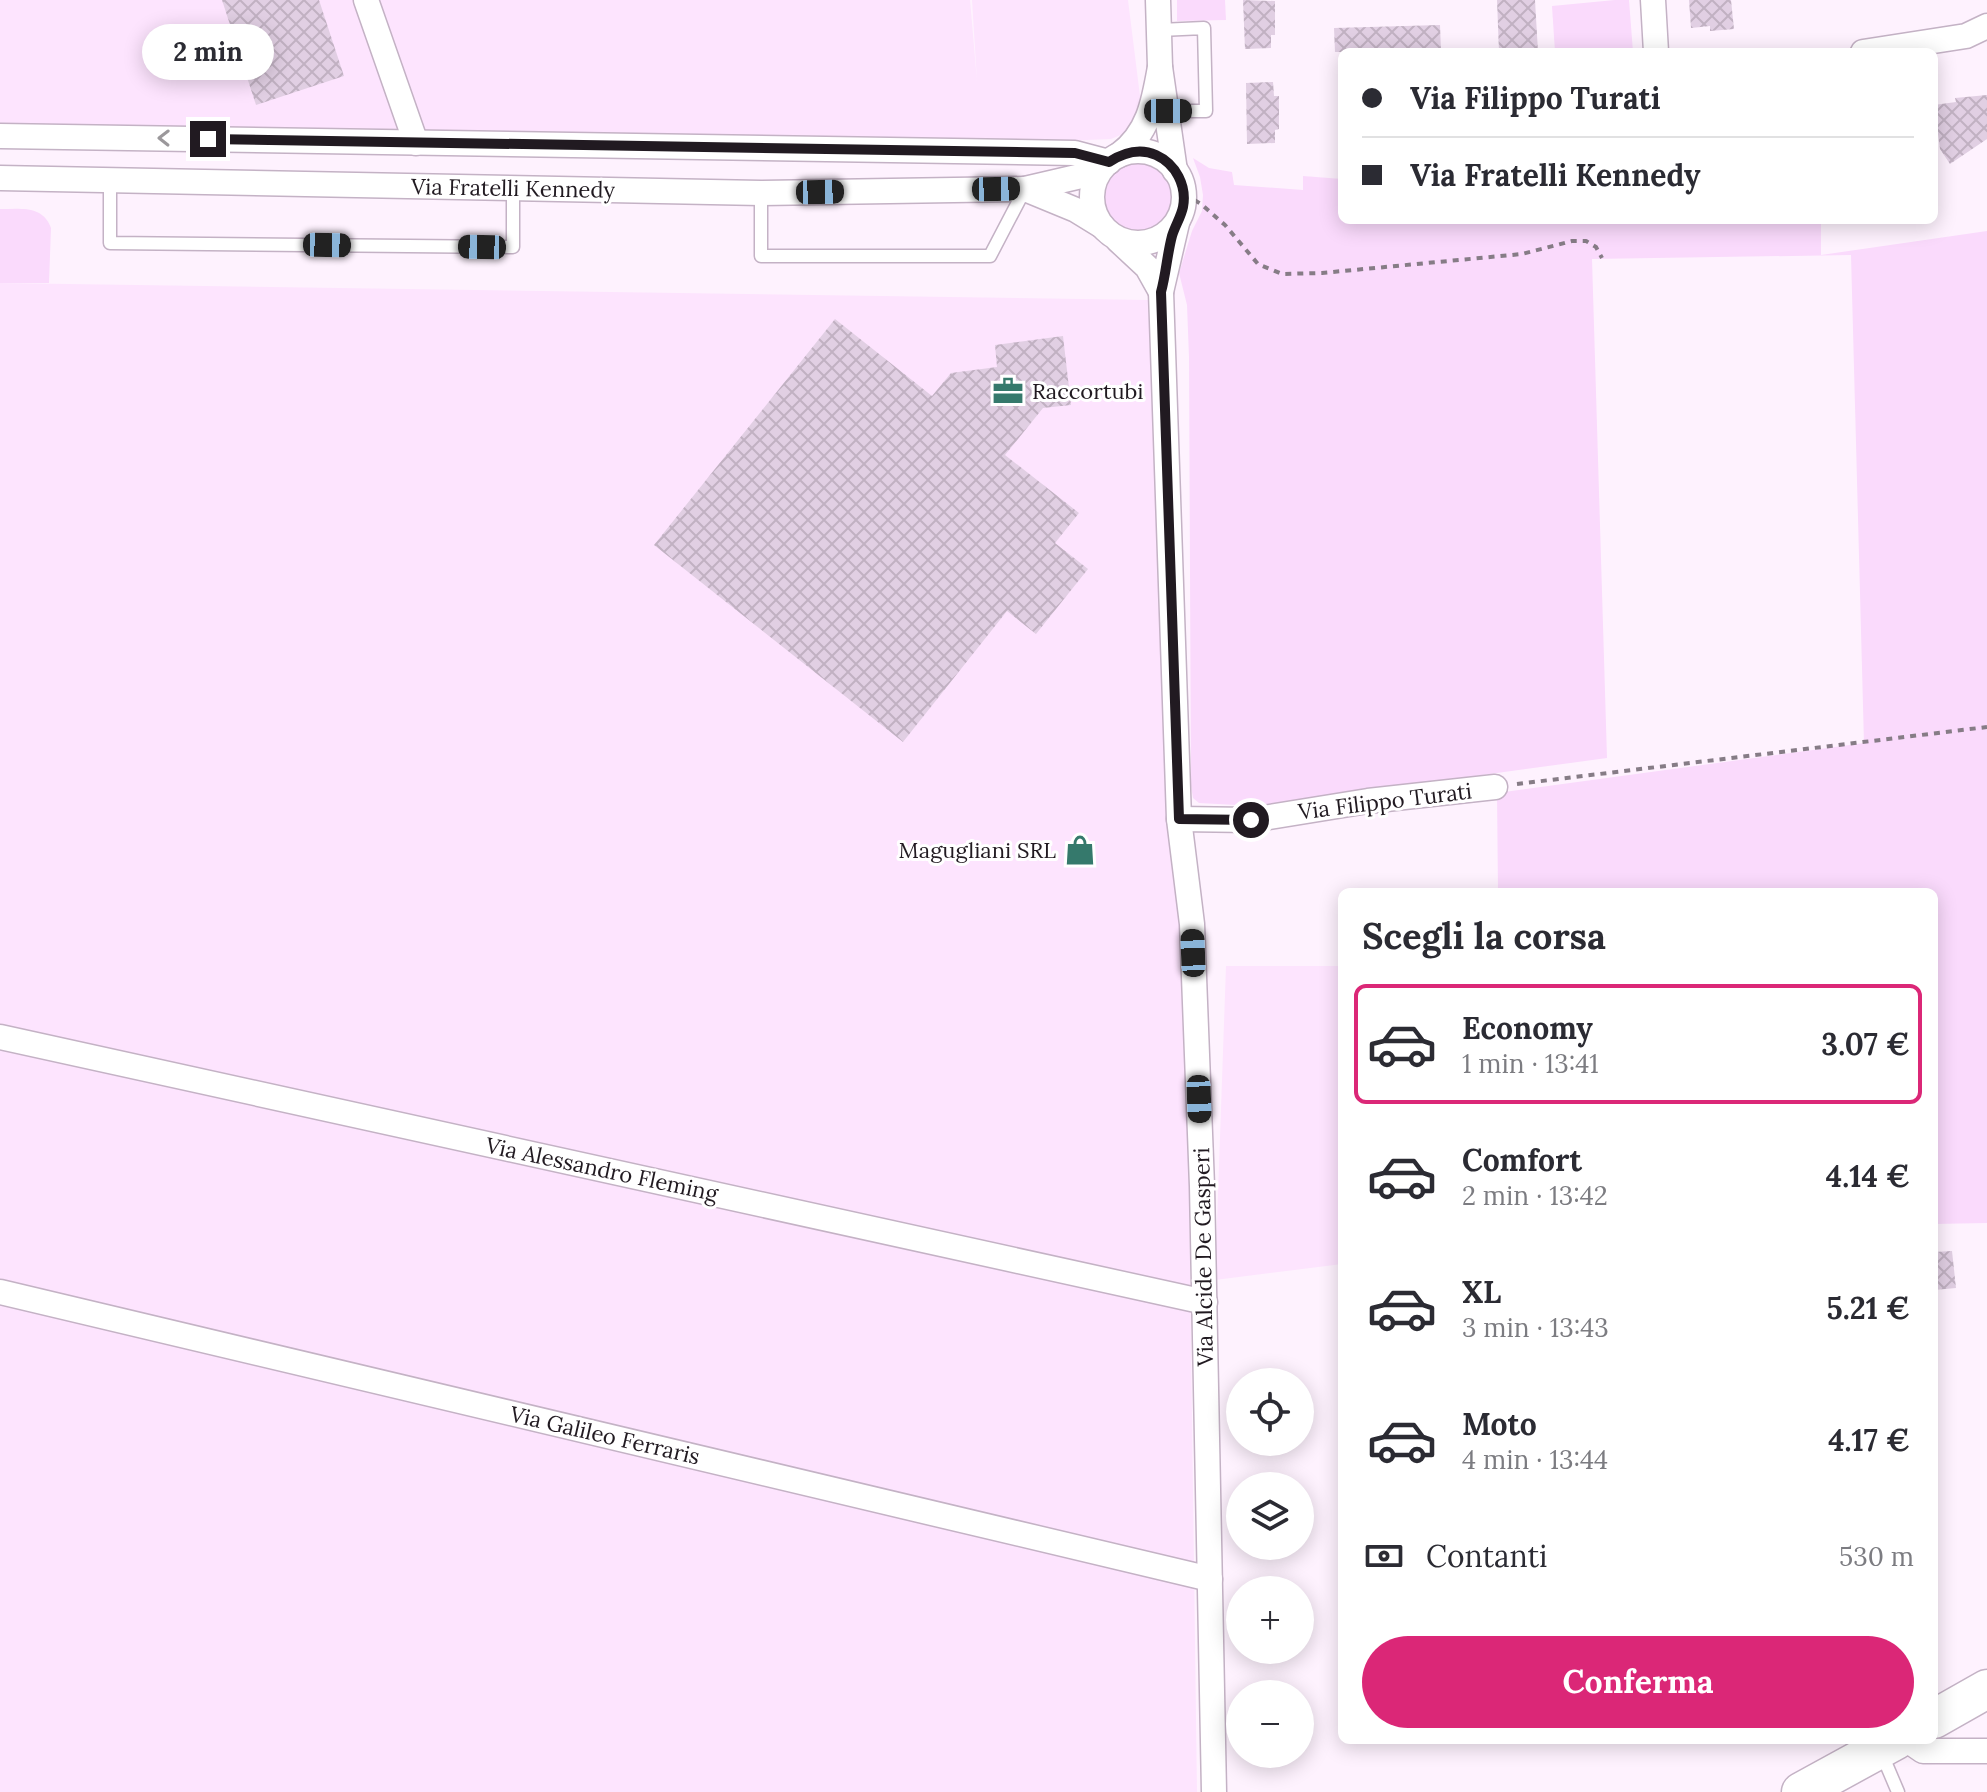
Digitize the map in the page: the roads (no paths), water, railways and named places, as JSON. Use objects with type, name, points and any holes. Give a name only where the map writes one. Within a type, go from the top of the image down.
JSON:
[{"type":"main road","points":[[1938,1717],[1987,1689]]},
{"type":"main road","points":[[1801,1792],[1893,1744]]},
{"type":"street","points":[[366,0],[416,143]]},
{"type":"street","points":[[1107,231],[1127,242],[1157,240],[1177,221],[1183,208],[1184,194],[1175,171],[1160,67],[1158,0]]},
{"type":"street","points":[[1653,0],[1656,48]]},
{"type":"street","points":[[1889,48],[1966,36],[1987,26]]},
{"type":"street","points":[[1160,67],[1154,99],[1142,133],[1099,172],[1092,198],[1094,213],[1107,231],[1147,267],[1161,292]]},
{"type":"street","name":"Via Fratelli Kennedy","points":[[0,136],[1075,153],[1114,158]]},
{"type":"street","points":[[1114,158],[1144,152],[1156,155],[1175,171]]},
{"type":"street","name":"Via Fratelli Kennedy","points":[[0,178],[761,193],[1025,189],[1081,176],[1114,158]]},
{"type":"street","name":"Via Fratelli Kennedy","points":[[1025,189],[1076,210],[1107,231]]},
{"type":"street","name":"Via Alcide De Gasperi","points":[[1177,221],[1161,292],[1179,819],[1192,924],[1205,1302],[1214,1792]]},
{"type":"street","name":"Via Filippo Turati","points":[[1179,819],[1251,820],[1368,801],[1495,787]]},
{"type":"street","name":"Via Alessandro Fleming","points":[[0,1037],[1205,1302]]},
{"type":"street","name":"Via Galileo Ferraris","points":[[0,1292],[1210,1579]]},
{"type":"street","points":[[1898,1744],[1923,1751],[1987,1751]]},
{"type":"lane","points":[[1160,30],[1204,28],[1206,111],[1168,111]]},
{"type":"lane","points":[[110,180],[110,243],[513,247],[513,188]]},
{"type":"lane","points":[[761,193],[761,256],[990,256],[1025,189]]},
{"type":"lane","points":[[1895,1744],[1898,1792]]},
{"type":"place","name":"Raccortubi","points":[[1008,391]]},
{"type":"place","name":"Magugliani SRL","points":[[1080,850]]}]
